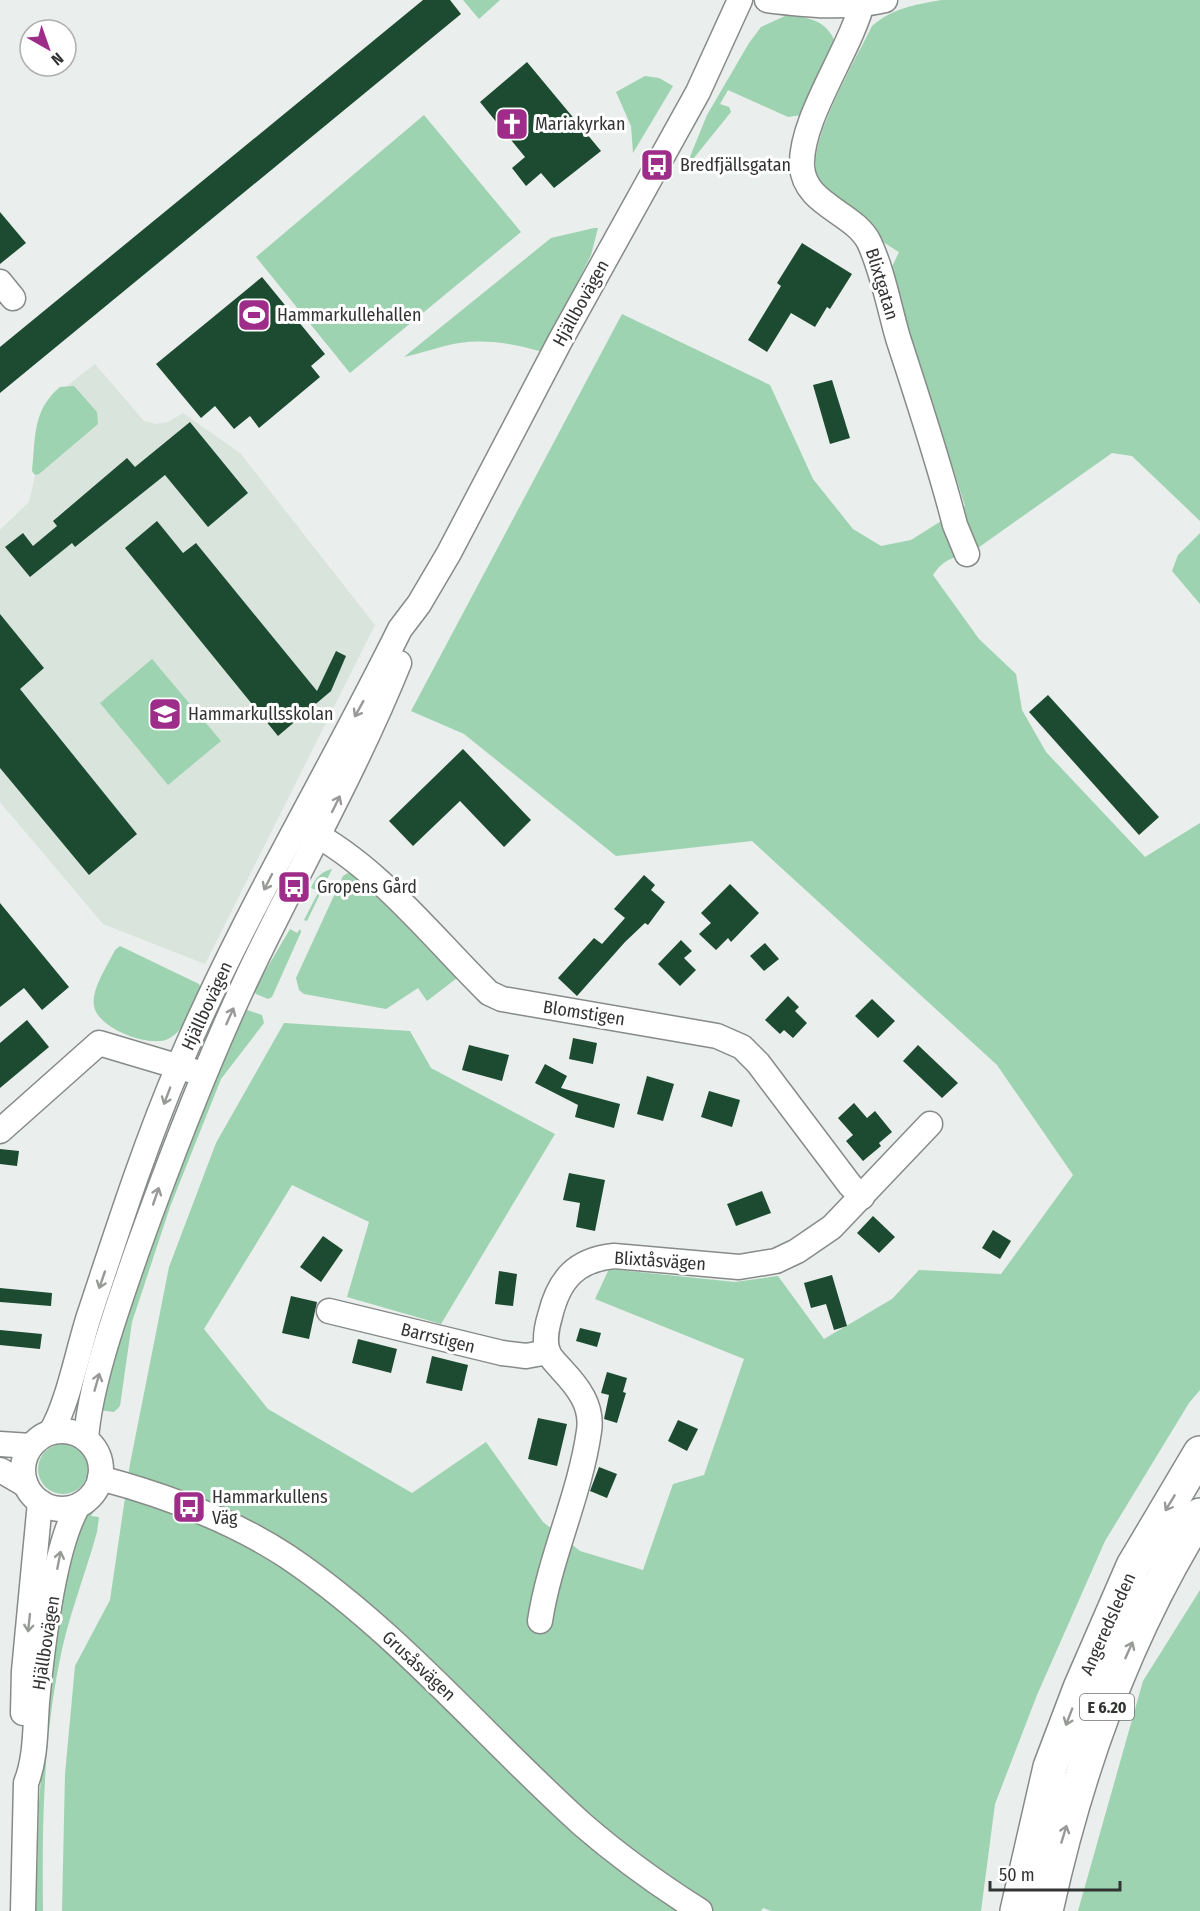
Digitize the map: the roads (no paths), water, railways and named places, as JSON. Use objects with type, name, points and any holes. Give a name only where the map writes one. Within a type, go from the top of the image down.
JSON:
[{"type":"highway","name":"Angeredsleden","points":[[1017,1911],[1050,1767],[1080,1688],[1133,1566],[1200,1453]]},
{"type":"highway","name":"Angeredsleden","points":[[1046,1911],[1062,1838],[1127,1651],[1200,1515]]},
{"type":"street","name":"Hjällbovägen","points":[[51,1432],[61,1413],[89,1316],[131,1192],[179,1065],[228,960],[400,629],[419,604],[560,341],[698,92],[740,0]]},
{"type":"street","points":[[767,0],[810,6],[885,0]]},
{"type":"street","name":"Blixtgatan","points":[[862,3],[846,47],[816,110],[803,151],[802,168],[807,184],[813,191],[856,227],[872,249],[955,525],[967,554]]},
{"type":"street","name":"Hjällbovägen","points":[[86,1439],[96,1385],[128,1277],[171,1155],[247,977],[371,733],[410,635],[419,604]]},
{"type":"street","name":"Blomstigen","points":[[297,824],[320,836],[372,874],[489,993],[502,999],[717,1036],[742,1047],[758,1063],[850,1185],[862,1197]]},
{"type":"street","points":[[0,1131],[99,1043],[179,1065],[204,1075]]},
{"type":"street","name":"Blixtåsvägen","points":[[548,1352],[548,1323],[553,1301],[572,1272],[589,1260],[614,1256],[739,1267],[759,1266],[797,1251],[829,1230],[930,1124]]},
{"type":"street","name":"Barrstigen","points":[[329,1311],[502,1353],[526,1356],[548,1352]]},
{"type":"street","points":[[540,1621],[544,1594],[577,1480],[590,1422],[581,1393],[548,1352]]},
{"type":"street","points":[[0,1470],[33,1494],[56,1509],[78,1506],[92,1494],[100,1478],[99,1459],[86,1439],[67,1431],[51,1432],[31,1446],[24,1462],[33,1494]]},
{"type":"street","points":[[0,1444],[31,1446]]},
{"type":"street","name":"Grusåsvägen","points":[[100,1478],[189,1507],[251,1536],[315,1577],[389,1636],[584,1825],[647,1877],[700,1911]]},
{"type":"street","name":"Hjällbovägen","points":[[26,1783],[22,1773],[24,1671],[33,1494]]},
{"type":"street","name":"Hjällbovägen","points":[[23,1911],[26,1783],[32,1767],[38,1700],[60,1554],[71,1518],[78,1506]]},
{"type":"place","name":"Mariakyrkan","points":[[512,124]]},
{"type":"place","name":"Bredfjällsgatan","points":[[657,165]]},
{"type":"place","name":"Hammarkullehallen","points":[[254,315]]},
{"type":"place","name":"Hammarkullsskolan","points":[[165,714]]},
{"type":"place","name":"Gropens Gård","points":[[294,887]]},
{"type":"place","name":"Hammarkullens Väg","points":[[189,1507]]}]
